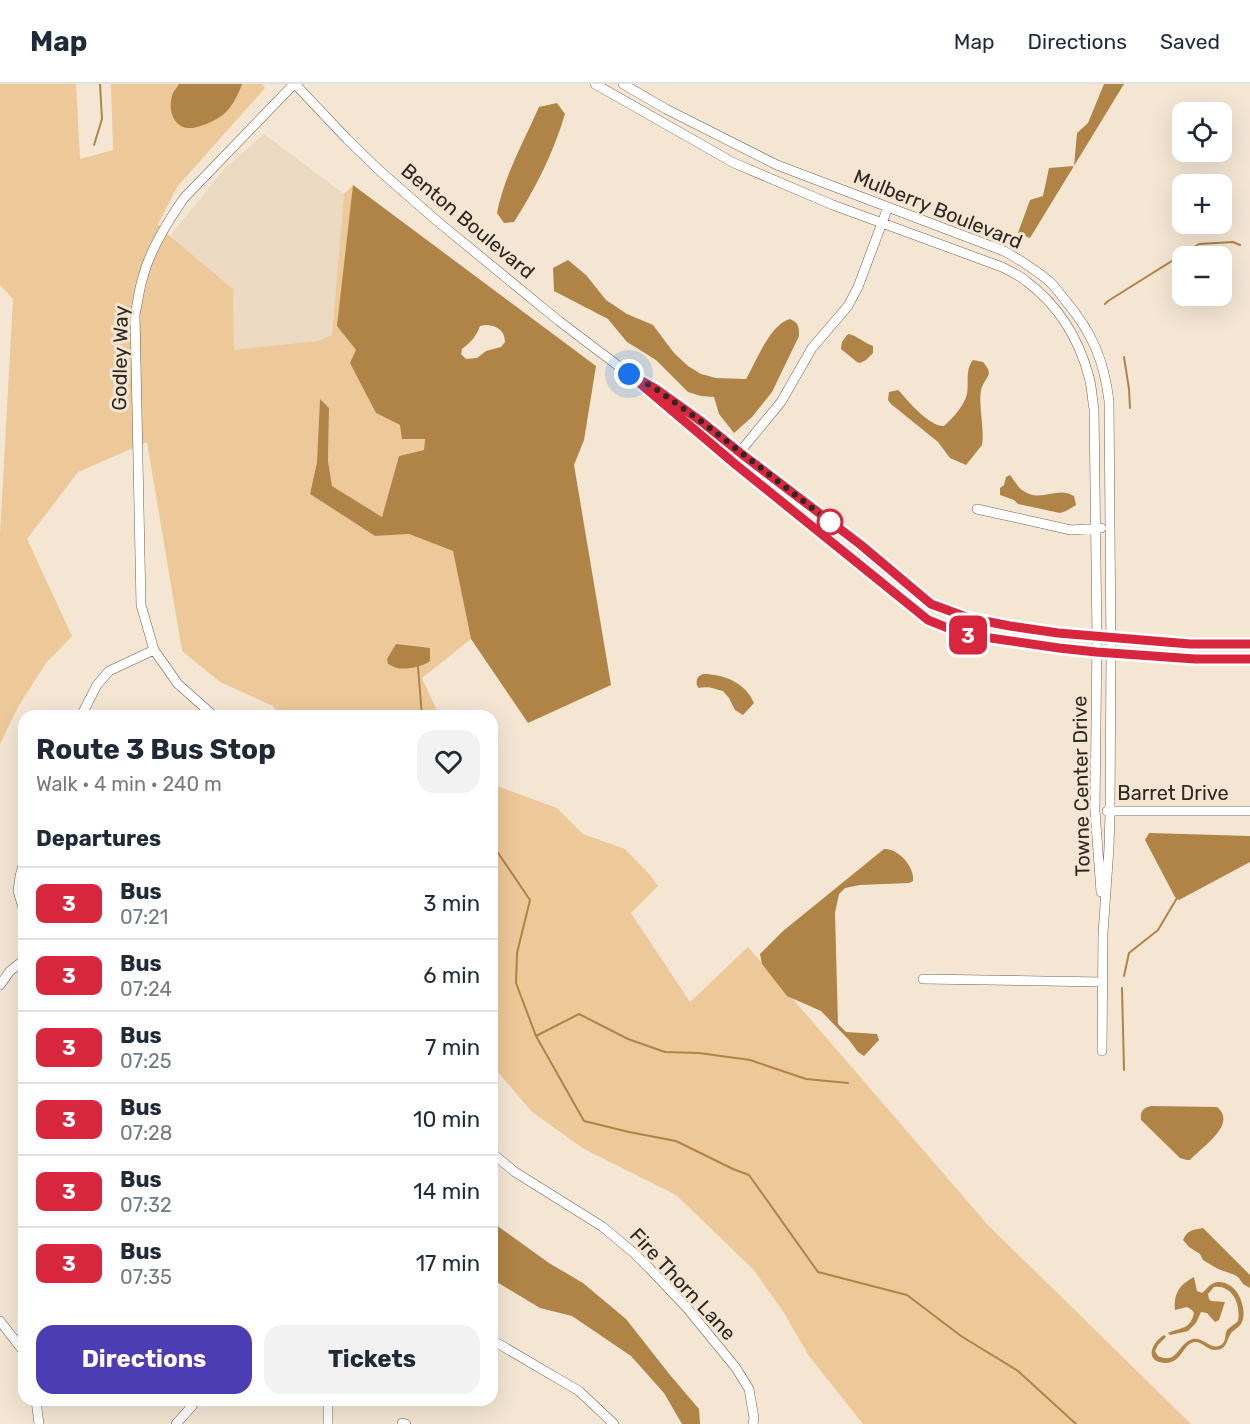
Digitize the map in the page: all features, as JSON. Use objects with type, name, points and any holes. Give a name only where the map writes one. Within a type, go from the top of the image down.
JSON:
[{"type":"street","name":"Mulberry Boulevard","points":[[595,84],[717,155],[833,205],[1002,267],[1026,281],[1046,298],[1072,332],[1080,347],[1090,379],[1094,409],[1096,637]]},
{"type":"street","name":"Mulberry Boulevard","points":[[623,84],[666,109],[777,165],[987,244],[1025,263],[1050,282],[1077,314],[1092,338],[1107,388],[1112,653]]},
{"type":"street","name":"Benton Boulevard","points":[[300,86],[347,139],[415,202],[559,321],[629,374],[735,464],[928,620],[963,634],[1096,652],[1195,659],[1250,659]]},
{"type":"street","name":"Godley Way","points":[[207,710],[178,684],[154,650],[141,605],[135,314],[143,275],[155,247],[184,198],[300,86]]},
{"type":"street","points":[[739,453],[781,402],[812,348],[848,306],[858,287],[888,207]]},
{"type":"street","name":"Benton Boulevard","points":[[629,374],[656,389],[702,422],[739,453],[861,545],[931,604],[969,618],[1010,626],[1096,637],[1190,644],[1250,644]]},
{"type":"street","points":[[977,509],[1071,530],[1110,528]]},
{"type":"street","name":"Towne Center Drive","points":[[1096,637],[1095,811],[1103,933]]},
{"type":"street","points":[[84,710],[97,686],[109,671],[154,650]]},
{"type":"street","name":"Towne Center Drive","points":[[1102,1051],[1103,933],[1110,812],[1112,653]]},
{"type":"street","name":"Barret Drive","points":[[1095,811],[1250,811]]},
{"type":"street","points":[[0,985],[18,965]]},
{"type":"street","points":[[923,979],[1102,982]]},
{"type":"street","name":"Fire Thorn Lane","points":[[498,1158],[515,1172],[603,1227],[635,1254],[687,1308],[731,1361],[749,1389],[753,1424]]},
{"type":"street","points":[[0,1321],[18,1344]]},
{"type":"street","points":[[498,1344],[579,1391],[614,1424]]},
{"type":"street","points":[[37,1406],[39,1424]]},
{"type":"street","points":[[176,1424],[192,1406]]},
{"type":"street","points":[[328,1406],[328,1424]]},
{"type":"shaded area","points":[[0,84],[76,84],[80,159],[113,150],[111,84],[262,84],[265,88],[177,187],[158,224],[233,289],[234,350],[318,341],[332,335],[344,194],[353,185],[338,326],[356,350],[376,413],[425,438],[424,450],[399,456],[382,517],[332,486],[328,461],[329,408],[320,399],[317,462],[310,494],[375,536],[409,534],[453,551],[471,639],[422,678],[437,710],[276,710],[273,706],[220,682],[182,651],[147,442],[78,472],[27,539],[72,636],[46,663],[18,707],[0,744],[0,535],[13,299],[0,285]]},
{"type":"shaded area","points":[[179,84],[242,84],[229,109],[223,115],[203,125],[188,128],[175,121],[171,112],[172,96]]},
{"type":"shaded area","points":[[1104,84],[1124,84],[1074,166],[1077,133],[1088,123]]},
{"type":"shaded area","points":[[557,103],[565,114],[549,157],[514,222],[504,223],[497,213],[504,186],[515,159],[539,107]]},
{"type":"shaded area","points":[[264,134],[344,194],[332,335],[318,341],[234,351],[233,289],[170,236],[225,168]]},
{"type":"shaded area","points":[[1074,166],[1030,238],[1018,233],[1030,200],[1043,196],[1049,168]]},
{"type":"shaded area","points":[[353,185],[596,366],[584,440],[574,465],[611,685],[528,723],[471,639],[453,551],[409,534],[375,536],[310,494],[317,462],[320,399],[329,408],[328,461],[332,486],[382,517],[399,456],[424,450],[425,439],[402,439],[400,425],[376,413],[350,363],[356,350],[337,326]],"holes":[[[489,325],[502,331],[505,342],[501,347],[486,351],[477,358],[466,359],[461,354],[462,349],[473,339],[480,326]]]},
{"type":"shaded area","points":[[568,260],[586,275],[606,300],[627,314],[653,325],[674,353],[701,374],[716,378],[746,379],[770,336],[783,322],[790,319],[795,322],[799,328],[799,336],[772,392],[752,417],[734,433],[719,414],[714,397],[688,392],[656,360],[627,342],[608,319],[554,291],[553,268]]},
{"type":"shaded area","points":[[849,334],[873,346],[873,353],[866,360],[857,362],[841,349],[842,342]]},
{"type":"shaded area","points":[[973,360],[983,362],[989,372],[981,393],[982,445],[966,465],[950,458],[938,442],[888,400],[889,392],[898,390],[924,417],[935,424],[944,426],[958,412],[966,398],[968,372]]},
{"type":"shaded area","points":[[1010,475],[1020,488],[1029,494],[1068,493],[1074,496],[1076,505],[1060,513],[1018,504],[1000,495],[1000,488],[1004,485],[1006,477]]},
{"type":"shaded area","points":[[396,644],[430,648],[430,661],[405,669],[388,664],[387,659]]},
{"type":"shaded area","points":[[703,674],[733,681],[746,690],[754,703],[743,715],[735,710],[723,691],[697,686],[697,678]]},
{"type":"shaded area","points":[[498,786],[557,808],[583,834],[625,849],[650,875],[658,886],[631,913],[690,1002],[748,947],[987,1224],[1191,1424],[863,1424],[809,1356],[784,1313],[754,1270],[676,1195],[584,1149],[531,1111],[498,1072]]},
{"type":"shaded area","points":[[1149,833],[1250,836],[1250,862],[1179,900],[1175,897],[1145,840]]},
{"type":"shaded area","points":[[884,849],[895,852],[905,859],[911,870],[913,881],[845,888],[839,894],[835,913],[838,1024],[846,1032],[877,1034],[879,1040],[864,1056],[821,1011],[787,996],[762,964],[760,954],[783,931]]},
{"type":"shaded area","points":[[1151,1106],[1217,1107],[1222,1114],[1223,1121],[1216,1135],[1190,1160],[1187,1160],[1180,1158],[1141,1120],[1143,1110]]},
{"type":"shaded area","points":[[498,1226],[549,1263],[583,1283],[626,1319],[699,1409],[700,1424],[682,1424],[664,1393],[631,1356],[572,1316],[540,1308],[498,1283]]},
{"type":"shaded area","points":[[1203,1228],[1250,1275],[1250,1288],[1235,1275],[1203,1260],[1200,1254],[1183,1240],[1188,1232]]},
{"type":"shaded area","points":[[1194,1277],[1197,1291],[1202,1293],[1218,1282],[1234,1288],[1243,1306],[1242,1322],[1219,1350],[1212,1350],[1194,1342],[1175,1360],[1165,1363],[1158,1362],[1152,1356],[1153,1347],[1164,1335],[1166,1337],[1155,1351],[1158,1356],[1170,1358],[1193,1339],[1213,1346],[1222,1345],[1227,1330],[1238,1321],[1237,1303],[1234,1297],[1226,1289],[1214,1287],[1208,1294],[1209,1299],[1225,1302],[1219,1320],[1215,1322],[1207,1313],[1201,1312],[1196,1323],[1188,1331],[1170,1335],[1168,1333],[1184,1327],[1192,1318],[1194,1313],[1187,1307],[1175,1310],[1175,1299],[1178,1290]]},
{"type":"waterway","points":[[94,145],[102,119],[100,84]]},
{"type":"waterway","points":[[1105,304],[1199,244],[1233,242],[1240,245]]},
{"type":"waterway","points":[[1124,357],[1130,408]]},
{"type":"waterway","points":[[418,667],[422,710]]},
{"type":"waterway","points":[[498,853],[530,900],[517,953],[516,983],[536,1036]]},
{"type":"waterway","points":[[1124,976],[1129,953],[1158,930],[1177,898]]},
{"type":"waterway","points":[[1122,988],[1124,1070]]},
{"type":"waterway","points":[[848,1083],[806,1079],[750,1060],[699,1053],[665,1052],[628,1039],[579,1014],[536,1036],[584,1121],[676,1141],[749,1175],[818,1272],[907,1295],[961,1336],[1018,1371],[1076,1424]]},
{"type":"bus line","name":"3","points":[[1250,644],[1190,644],[1058,633],[969,618],[931,604],[861,545],[702,422],[656,389],[629,374],[854,562],[928,620],[963,634],[1059,648],[1195,659],[1250,659]]},
{"type":"route","points":[[629,374],[656,389],[702,422],[830,522]]}]
